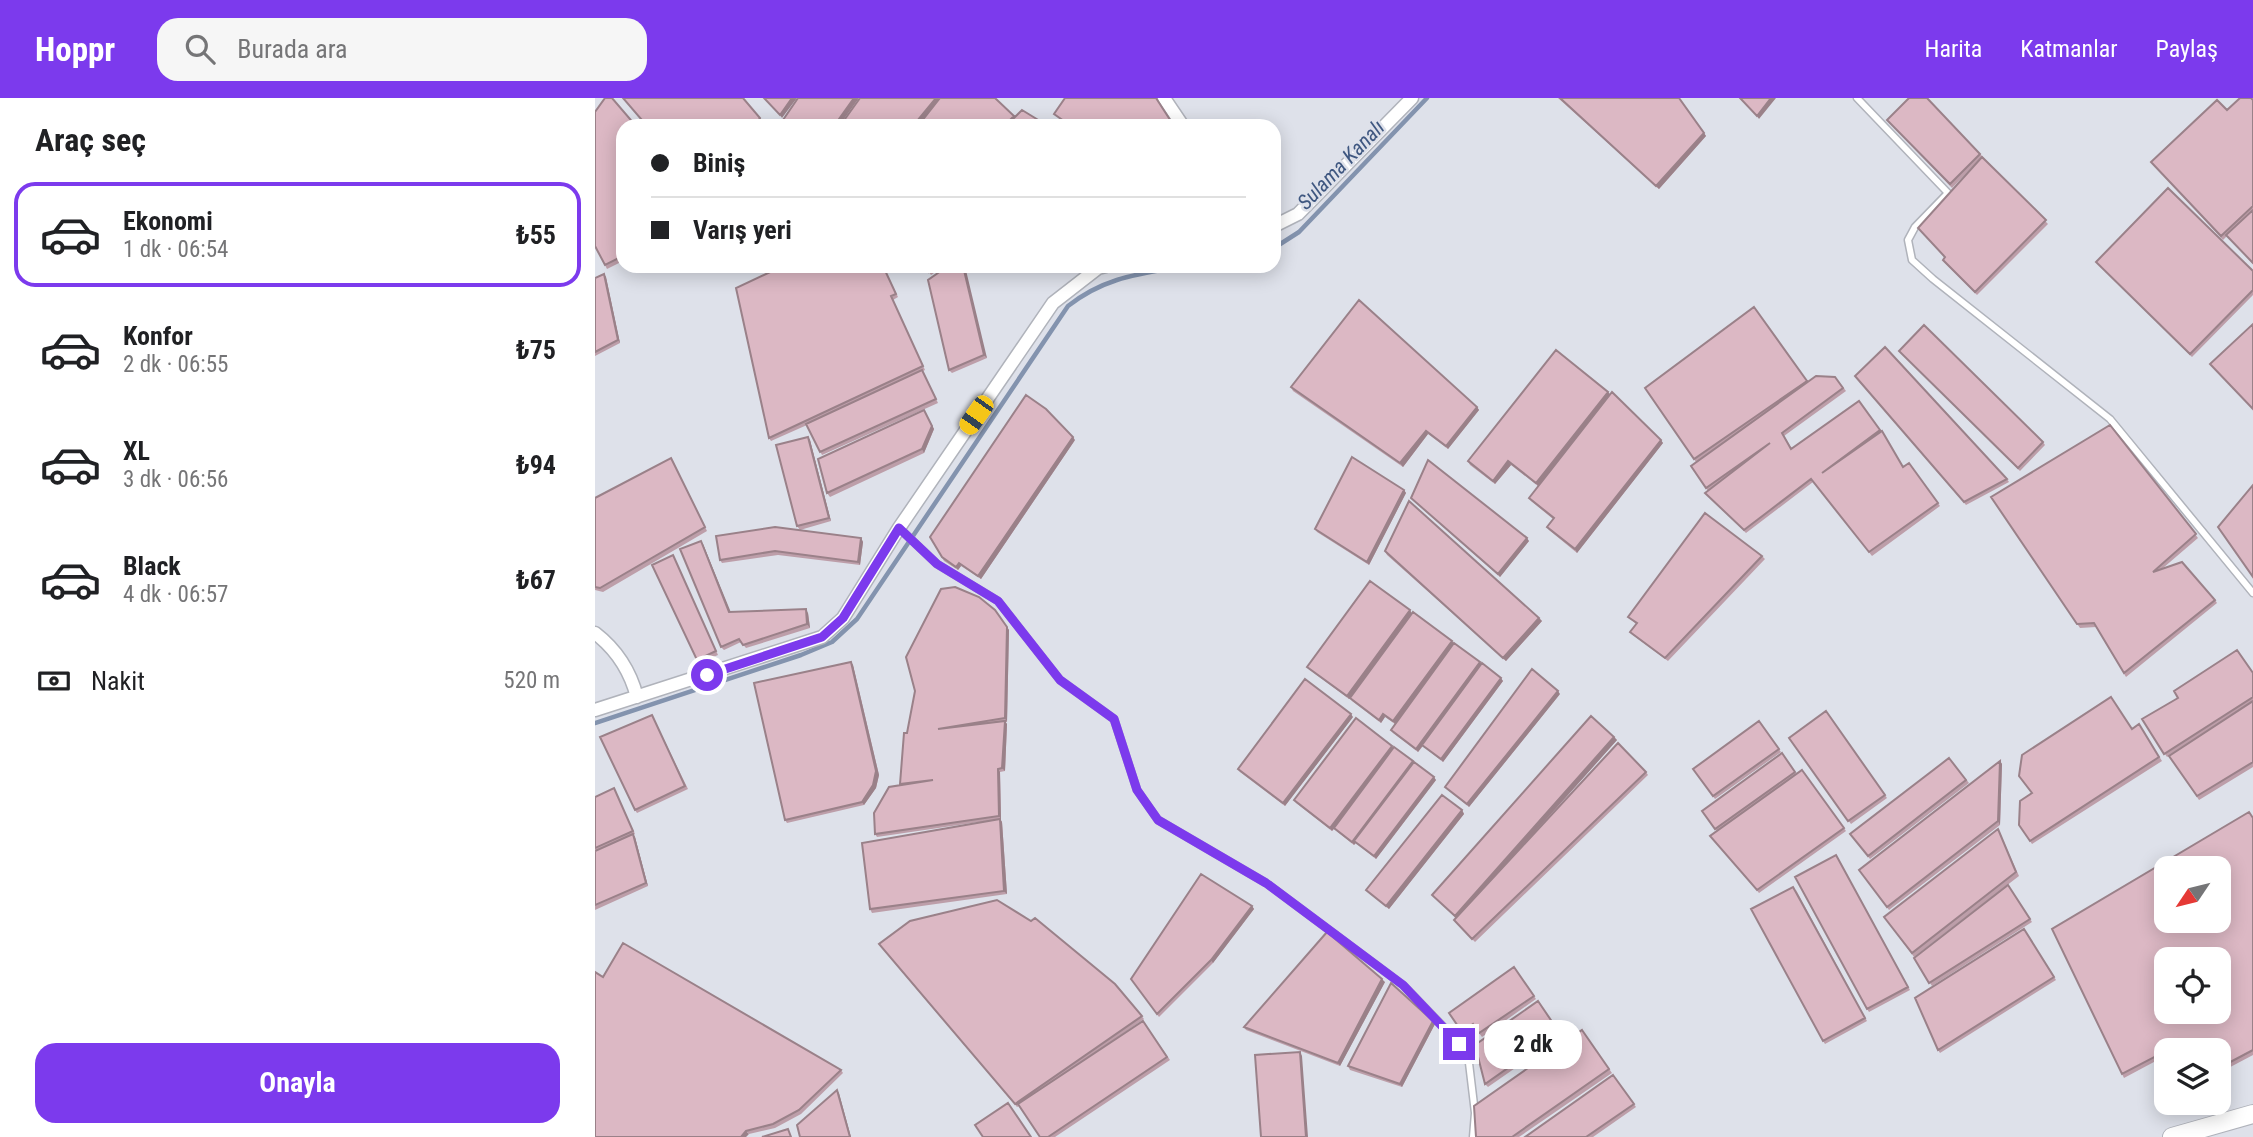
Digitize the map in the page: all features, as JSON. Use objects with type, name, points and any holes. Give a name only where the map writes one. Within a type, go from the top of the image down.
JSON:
[{"type":"street","points":[[1164,98],[1178,119]]},
{"type":"street","points":[[1281,222],[1298,214],[1412,98]]},
{"type":"street","points":[[595,710],[822,637],[843,618],[899,528],[1053,303],[1092,273]]},
{"type":"street","points":[[595,633],[614,650],[631,676],[637,697]]},
{"type":"street","points":[[2172,1137],[2253,1114]]},
{"type":"lane","points":[[1857,98],[1948,193],[1915,227],[1908,240],[1912,260],[1997,332],[2110,419],[2253,593]]},
{"type":"lane","points":[[899,528],[937,564],[998,601],[1060,680],[1114,719],[1137,790],[1158,820],[1266,883],[1403,985],[1459,1044],[1469,1063],[1475,1113],[1473,1137]]},
{"type":"building","points":[[605,98],[612,98],[630,119],[616,119],[616,260],[605,265],[595,246],[595,112]]},
{"type":"building","points":[[623,98],[743,98],[760,118],[759,119],[641,119]]},
{"type":"building","points":[[764,98],[792,98],[780,115]]},
{"type":"building","points":[[798,98],[854,98],[839,119],[784,119]]},
{"type":"building","points":[[860,98],[936,98],[919,119],[845,119]]},
{"type":"building","points":[[940,98],[995,98],[1014,116],[1011,119],[924,119]]},
{"type":"building","points":[[1065,98],[1156,98],[1170,119],[1061,119],[1054,114]]},
{"type":"building","points":[[1560,98],[1679,98],[1704,133],[1656,186]]},
{"type":"building","points":[[1740,98],[1771,98],[1757,116]]},
{"type":"building","points":[[1909,98],[1927,98],[1980,154],[1950,184],[1887,120]]},
{"type":"building","points":[[2240,98],[2253,100],[2253,206],[2221,236],[2151,162],[2217,100],[2227,110]]},
{"type":"building","points":[[1022,110],[1037,119],[1013,119]]},
{"type":"building","points":[[1982,157],[2046,220],[1975,292],[1943,260],[1945,257],[1918,228]]},
{"type":"building","points":[[2168,188],[2253,271],[2253,290],[2190,354],[2096,262]]},
{"type":"building","points":[[2253,210],[2253,263],[2226,235]]},
{"type":"building","points":[[768,273],[886,273],[896,294],[891,296],[923,366],[769,438],[736,288]]},
{"type":"building","points":[[938,273],[965,273],[984,355],[949,370],[928,280]]},
{"type":"building","points":[[604,274],[618,340],[595,352],[595,278]]},
{"type":"building","points":[[1359,300],[1477,407],[1446,446],[1426,431],[1400,463],[1291,387]]},
{"type":"building","points":[[1754,307],[1807,381],[1694,459],[1645,388]]},
{"type":"building","points":[[2253,324],[2253,409],[2210,364]]},
{"type":"building","points":[[1924,325],[2043,442],[2018,468],[1899,351]]},
{"type":"building","points":[[1885,347],[2007,479],[1964,502],[1855,376]]},
{"type":"building","points":[[1556,350],[1608,392],[1536,483],[1508,461],[1493,481],[1468,461]]},
{"type":"building","points":[[922,370],[936,399],[820,452],[806,424]]},
{"type":"building","points":[[1816,376],[1835,377],[1843,388],[1782,433],[1791,449],[1859,401],[1880,430],[1822,473],[1882,431],[1903,467],[1909,463],[1938,503],[1869,552],[1811,479],[1744,530],[1705,493],[1770,443],[1706,488],[1691,466]]},
{"type":"building","points":[[1612,392],[1661,440],[1575,549],[1547,527],[1554,518],[1529,498]]},
{"type":"building","points":[[1026,395],[1046,409],[1073,437],[978,576],[959,563],[956,567],[942,557],[930,537]]},
{"type":"building","points":[[924,410],[932,426],[922,449],[827,493],[818,459]]},
{"type":"building","points":[[2110,425],[2196,534],[2153,572],[2182,562],[2215,600],[2124,673],[2094,623],[2077,624],[1991,497]]},
{"type":"building","points":[[808,437],[829,518],[797,526],[776,445]]},
{"type":"building","points":[[1352,457],[1404,490],[1367,562],[1315,529]]},
{"type":"building","points":[[671,458],[705,527],[600,588],[595,587],[595,498]]},
{"type":"building","points":[[1428,460],[1527,538],[1498,574],[1411,498]]},
{"type":"building","points":[[2253,485],[2253,577],[2218,527]]},
{"type":"building","points":[[1409,501],[1539,618],[1503,658],[1385,551]]},
{"type":"building","points":[[1705,513],[1762,556],[1665,658],[1630,632],[1637,623],[1628,617]]},
{"type":"building","points":[[775,527],[861,538],[858,562],[775,551],[720,560],[716,536]]},
{"type":"building","points":[[701,541],[729,612],[806,609],[807,624],[743,645],[739,639],[721,647],[680,549]]},
{"type":"building","points":[[673,555],[716,651],[697,660],[652,565]]},
{"type":"building","points":[[1370,581],[1410,610],[1347,696],[1307,667]]},
{"type":"building","points":[[955,587],[979,597],[995,610],[1007,627],[1005,718],[938,729],[1005,721],[1002,768],[998,769],[999,816],[875,834],[874,813],[889,787],[933,780],[900,784],[904,733],[907,733],[915,691],[906,657],[941,589]]},
{"type":"building","points":[[1413,612],[1452,641],[1393,721],[1383,714],[1379,720],[1350,698]]},
{"type":"building","points":[[1454,643],[1480,662],[1416,749],[1391,730]]},
{"type":"building","points":[[2237,650],[2253,673],[2253,697],[2164,754],[2142,719],[2178,698],[2174,691]]},
{"type":"building","points":[[851,662],[876,771],[873,785],[862,802],[785,820],[754,683]]},
{"type":"building","points":[[1482,663],[1501,678],[1441,759],[1422,745]]},
{"type":"building","points":[[1532,669],[1558,691],[1467,804],[1445,787]]},
{"type":"building","points":[[1305,679],[1351,714],[1283,803],[1238,769]]},
{"type":"building","points":[[2111,697],[2132,729],[2139,724],[2159,757],[2030,841],[2019,825],[2020,801],[2032,793],[2019,776],[2022,755]]},
{"type":"building","points":[[2253,701],[2253,762],[2197,796],[2169,756]]},
{"type":"building","points":[[1826,711],[1885,795],[1848,821],[1789,738]]},
{"type":"building","points":[[652,715],[685,786],[635,810],[600,737]]},
{"type":"building","points":[[1591,716],[1614,737],[1455,916],[1432,895]]},
{"type":"building","points":[[1356,718],[1392,746],[1330,828],[1294,800]]},
{"type":"building","points":[[1759,721],[1779,749],[1713,796],[1693,769]]},
{"type":"building","points":[[1618,743],[1646,772],[1472,939],[1454,920]]},
{"type":"building","points":[[1394,747],[1413,761],[1352,842],[1334,828]]},
{"type":"building","points":[[1782,753],[1795,772],[1715,829],[1702,811]]},
{"type":"building","points":[[1949,758],[1966,780],[1868,856],[1850,834]]},
{"type":"building","points":[[2000,761],[1998,821],[1887,907],[1859,870]]},
{"type":"building","points":[[1414,762],[1434,777],[1374,856],[1354,841]]},
{"type":"building","points":[[1802,770],[1844,828],[1757,890],[1710,836]]},
{"type":"building","points":[[614,788],[633,831],[595,848],[595,797]]},
{"type":"building","points":[[1442,795],[1462,810],[1386,906],[1366,890]]},
{"type":"building","points":[[2249,812],[2253,818],[2253,1050],[2231,1062],[2231,1038],[2154,1038],[2154,1057],[2122,1074],[2052,929],[2154,868],[2154,933],[2231,933],[2231,856],[2175,856]]},
{"type":"building","points":[[1000,819],[1004,891],[870,909],[862,843]]},
{"type":"building","points":[[1998,829],[2016,872],[1912,953],[1884,917]]},
{"type":"building","points":[[633,834],[646,883],[595,905],[595,851]]},
{"type":"building","points":[[1836,855],[1908,987],[1867,1009],[1795,877]]},
{"type":"building","points":[[1201,874],[1252,906],[1211,960],[1157,1014],[1131,979]]},
{"type":"building","points":[[2008,885],[2030,919],[1929,983],[1914,958]]},
{"type":"building","points":[[1793,887],[1865,1018],[1823,1041],[1751,909]]},
{"type":"building","points":[[997,900],[1031,921],[1035,918],[1115,984],[1142,1016],[1015,1104],[879,944],[910,921]]},
{"type":"building","points":[[2024,929],[2054,977],[1938,1050],[1915,998]]},
{"type":"building","points":[[1327,932],[1382,979],[1338,1063],[1244,1027]]},
{"type":"building","points":[[623,943],[841,1070],[799,1110],[773,1124],[746,1131],[741,1137],[595,1137],[595,972],[603,977]]},
{"type":"building","points":[[1514,967],[1534,996],[1479,1033],[1473,1024],[1462,1032],[1449,1013]]},
{"type":"building","points":[[1391,983],[1433,1021],[1400,1084],[1348,1066]]},
{"type":"building","points":[[1538,1001],[1559,1032],[1485,1084],[1475,1045]]},
{"type":"building","points":[[1143,1021],[1167,1057],[1048,1137],[1040,1137],[1018,1104]]},
{"type":"building","points":[[1582,1030],[1609,1069],[1512,1137],[1476,1137],[1474,1106]]},
{"type":"building","points":[[1300,1052],[1306,1137],[1261,1137],[1255,1055]]},
{"type":"building","points":[[1613,1075],[1634,1104],[1586,1137],[1525,1137]]},
{"type":"building","points":[[837,1090],[850,1137],[800,1137],[797,1125]]},
{"type":"building","points":[[1008,1103],[1031,1137],[983,1137],[975,1125]]},
{"type":"building","points":[[788,1129],[791,1137],[762,1137]]},
{"type":"waterway","name":"Sulama Kanalı","points":[[1281,244],[1299,232],[1427,98]]},
{"type":"waterway","name":"Sulama Kanalı","points":[[595,723],[801,655],[832,642],[857,619],[1068,306],[1109,283],[1147,273]]},
{"type":"route","points":[[707,675],[822,637],[843,618],[899,528],[937,564],[998,601],[1060,680],[1114,719],[1137,790],[1158,820],[1266,883],[1403,985],[1459,1044]]}]
